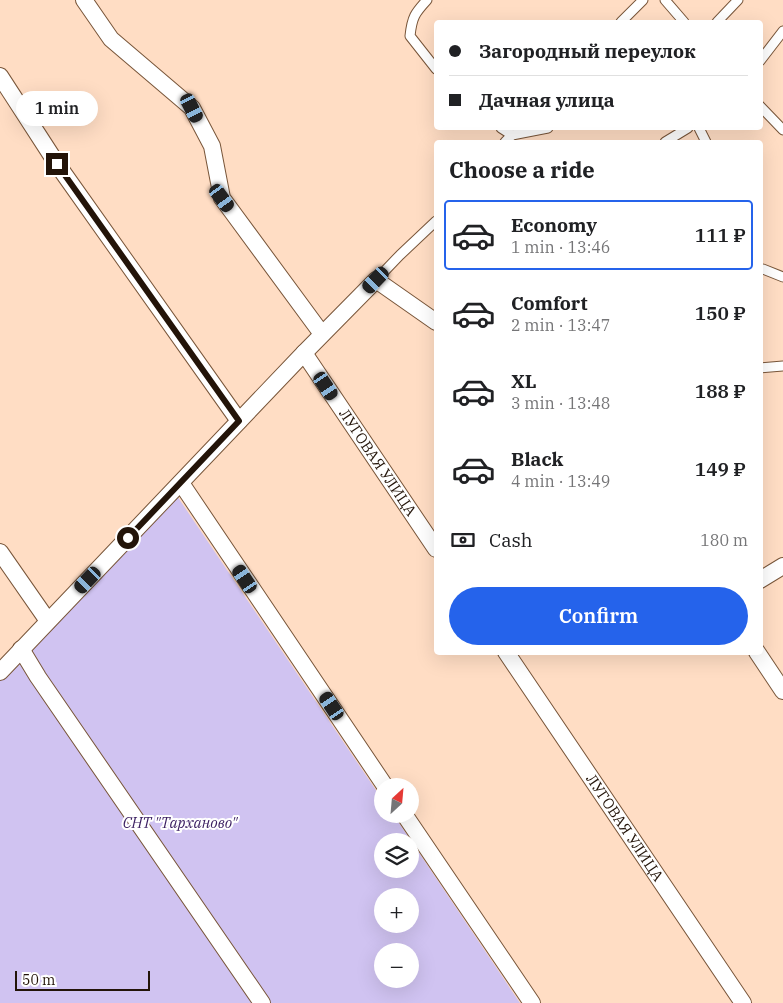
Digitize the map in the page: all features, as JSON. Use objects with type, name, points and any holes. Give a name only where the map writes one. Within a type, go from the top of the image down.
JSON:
[{"type":"street","points":[[84,0],[111,38],[192,108],[212,146],[222,198],[322,334]]},
{"type":"street","points":[[0,76],[57,164],[239,421]]},
{"type":"street","points":[[0,672],[322,334],[376,280],[434,321]]},
{"type":"street","name":"ЛУГОВАЯ УЛИЦА","points":[[304,353],[434,546]]},
{"type":"street","points":[[181,483],[380,778]]},
{"type":"street","points":[[0,552],[48,621]]},
{"type":"street","points":[[763,578],[783,566]]},
{"type":"street","points":[[21,649],[262,1003]]},
{"type":"street","name":"ЛУГОВАЯ УЛИЦА","points":[[508,655],[743,1003]]},
{"type":"street","points":[[759,655],[783,691]]},
{"type":"street","points":[[410,823],[532,1003]]},
{"type":"lane","points":[[427,0],[415,14],[411,24],[410,36],[434,66]]},
{"type":"lane","points":[[623,20],[643,0]]},
{"type":"lane","points":[[665,0],[682,20]]},
{"type":"lane","points":[[719,20],[738,0]]},
{"type":"lane","points":[[763,56],[783,32]]},
{"type":"lane","points":[[763,109],[783,130]]},
{"type":"lane","points":[[504,130],[512,135],[538,130]]},
{"type":"lane","points":[[508,140],[517,130]]},
{"type":"lane","points":[[667,140],[685,130]]},
{"type":"lane","points":[[376,280],[400,254],[434,223]]},
{"type":"lane","points":[[763,270],[783,278]]},
{"type":"lane","points":[[763,368],[783,366]]},
{"type":"green space","name":"СНТ \"Тарханово\"","points":[[175,493],[374,787],[374,823],[399,823],[406,833],[374,833],[374,878],[419,878],[419,853],[520,1003],[0,1003],[0,678]]},
{"type":"route","points":[[57,164],[239,421],[128,538]]}]
